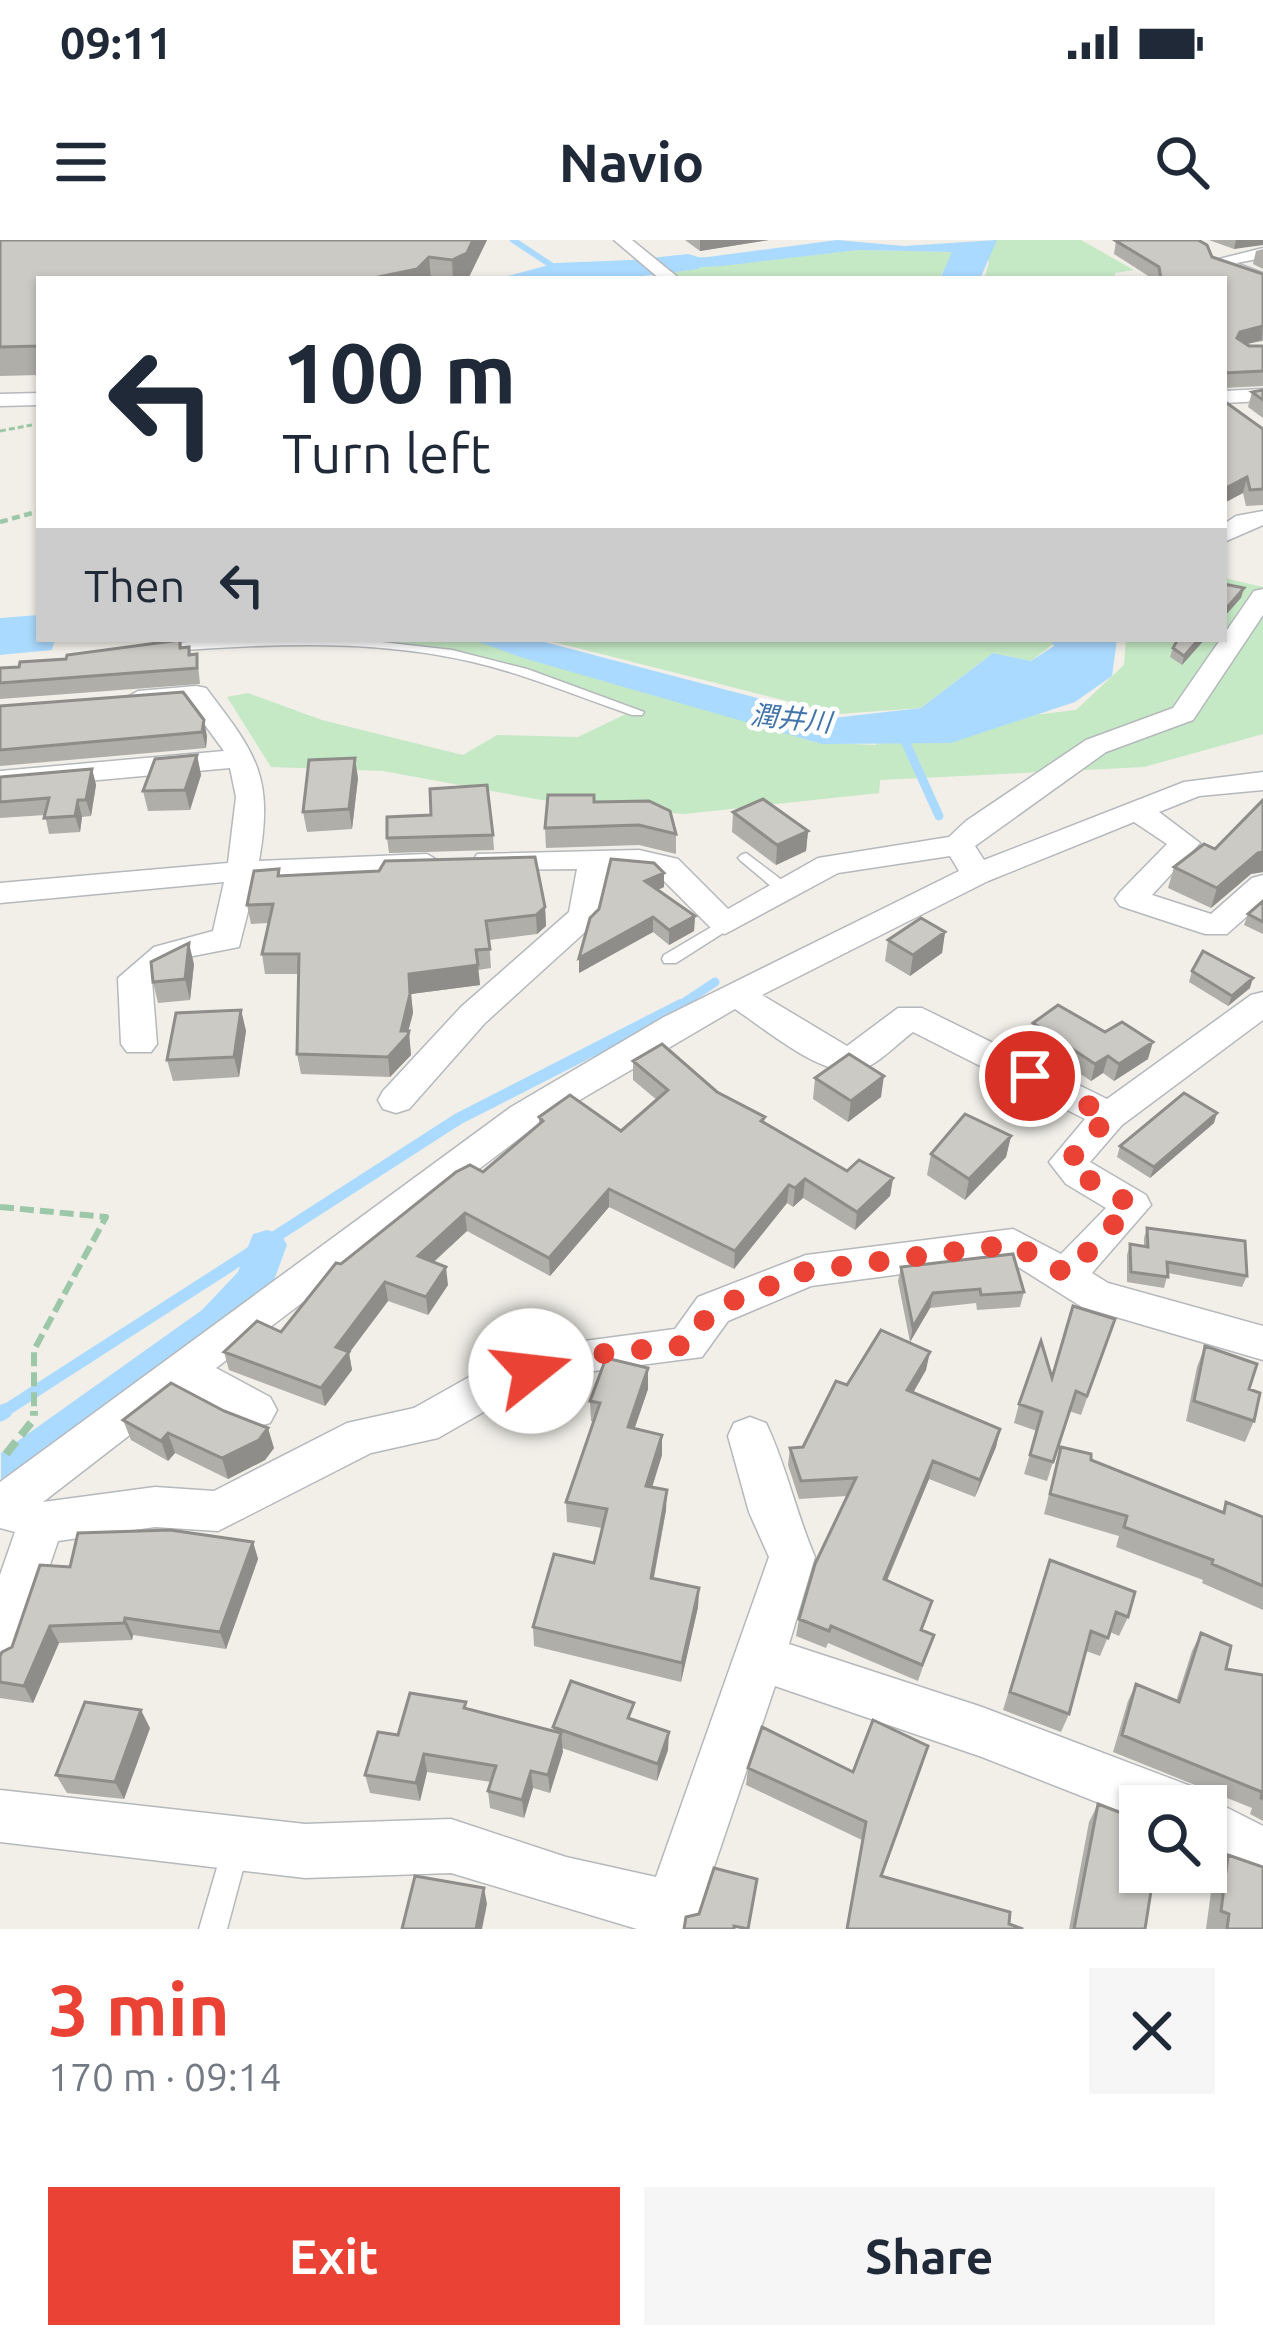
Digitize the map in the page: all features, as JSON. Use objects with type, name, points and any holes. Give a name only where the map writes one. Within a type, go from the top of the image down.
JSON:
[{"type":"street","points":[[622,240],[668,276]]},
{"type":"street","points":[[1208,249],[1228,258]]},
{"type":"street","points":[[1263,253],[1216,262],[1263,279]]},
{"type":"street","points":[[1228,407],[1263,395]]},
{"type":"street","points":[[0,400],[36,399]]},
{"type":"street","points":[[1227,531],[1244,521],[1263,518]]},
{"type":"street","points":[[968,860],[977,827],[1096,746],[1183,714],[1263,596]]},
{"type":"street","points":[[109,701],[196,694],[242,758],[252,805],[247,854],[238,871],[227,940],[183,945],[151,960],[135,978],[139,1044]]},
{"type":"street","points":[[0,809],[6,779],[242,758]]},
{"type":"street","points":[[0,1646],[15,1512],[180,1370],[524,1116],[968,860],[1194,788],[1263,781]]},
{"type":"street","points":[[1133,809],[1185,843],[1132,899],[1216,927],[1263,885]]},
{"type":"street","points":[[0,893],[238,871],[638,859],[667,866],[724,924],[829,866],[968,860]]},
{"type":"street","points":[[396,1100],[473,1015],[584,916],[594,861]]},
{"type":"street","points":[[739,996],[828,1054],[853,1060],[910,1016],[1109,1116]]},
{"type":"street","points":[[1067,1274],[1132,1205],[1079,1174],[1068,1162],[1109,1116],[1263,1003]]},
{"type":"street","points":[[15,1512],[155,1507],[218,1511],[363,1436],[423,1425],[493,1385],[569,1357],[687,1345],[712,1309],[806,1271],[1013,1244],[1096,1296],[1263,1343]]},
{"type":"street","points":[[180,1370],[255,1410]]},
{"type":"street","points":[[0,1816],[305,1851],[451,1846],[670,1918],[792,1557],[772,1512],[750,1436]]},
{"type":"street","points":[[760,1658],[982,1732],[1120,1785]]},
{"type":"street","points":[[1227,1835],[1263,1855]]},
{"type":"lane","points":[[146,649],[272,642]]},
{"type":"lane","points":[[314,642],[388,645],[457,655],[637,712]]},
{"type":"lane","points":[[746,858],[785,890]]},
{"type":"lane","points":[[670,959],[724,924]]},
{"type":"lane","points":[[213,1929],[238,1843]]},
{"type":"path","points":[[0,431],[36,424]]},
{"type":"path","points":[[0,522],[36,512]]},
{"type":"path","points":[[0,1207],[106,1217],[34,1350],[34,1419],[0,1461]]},
{"type":"green space","points":[[995,240],[1081,240],[1134,270],[1115,276],[985,276],[989,263],[985,252]]},
{"type":"green space","points":[[858,250],[954,252],[941,276],[674,276],[666,271]]},
{"type":"green space","points":[[1227,579],[1263,587],[1263,734],[1144,767],[880,780],[879,793],[684,814],[541,800],[383,771],[271,767],[227,697],[248,693],[322,720],[463,755],[497,735],[578,737],[628,713],[630,705],[479,657],[369,642],[486,642],[815,742],[876,745],[877,733],[1076,710],[1124,665],[1126,642],[1227,642]]},
{"type":"green space","points":[[554,642],[1056,642],[1031,661],[993,653],[921,708],[838,714]]},
{"type":"water","points":[[837,240],[904,246],[997,240],[981,276],[941,276],[952,252],[858,250],[722,266],[508,276],[556,263],[708,257]]},
{"type":"water","points":[[36,615],[36,642],[54,642],[52,650],[0,655],[0,618]]},
{"type":"water","name":"潤井川","points":[[479,642],[544,642],[833,718],[921,708],[993,653],[1031,661],[1054,646],[1052,642],[1117,642],[1112,676],[1075,702],[951,743],[822,744]]},
{"type":"building","points":[[0,240],[473,240],[467,253],[452,260],[429,257],[417,269],[383,276],[36,276],[36,346],[0,347]]},
{"type":"building","points":[[1198,240],[1207,245],[1212,257],[1263,274],[1263,326],[1240,332],[1237,338],[1249,346],[1263,346],[1263,371],[1227,373],[1227,276],[1160,276],[1159,267],[1116,241]]},
{"type":"building","points":[[1227,403],[1263,429],[1263,489],[1250,490],[1247,477],[1227,487]]},
{"type":"building","points":[[1227,585],[1244,588],[1227,608]]},
{"type":"building","points":[[180,642],[180,648],[189,647],[189,655],[197,654],[197,668],[0,683],[0,668],[66,659],[67,655]]},
{"type":"building","points":[[1176,642],[1196,642],[1184,656],[1173,648]]},
{"type":"building","points":[[183,692],[204,720],[202,732],[0,750],[0,706]]},
{"type":"building","points":[[197,755],[185,790],[143,791],[155,759]]},
{"type":"building","points":[[355,758],[349,809],[303,812],[309,760]]},
{"type":"building","points":[[92,769],[86,800],[78,800],[75,816],[44,818],[49,798],[0,802],[0,777]]},
{"type":"building","points":[[487,785],[493,835],[387,838],[387,817],[431,815],[430,789]]},
{"type":"building","points":[[548,795],[594,795],[594,802],[649,801],[670,811],[676,834],[639,825],[545,828]]},
{"type":"building","points":[[763,799],[808,831],[777,845],[733,812]]},
{"type":"building","points":[[1263,800],[1263,852],[1217,888],[1174,867],[1204,844],[1215,849]]},
{"type":"building","points":[[535,857],[545,907],[536,915],[486,921],[490,949],[476,950],[478,965],[409,974],[410,994],[401,1031],[409,1031],[408,1035],[388,1057],[297,1054],[299,954],[262,954],[273,904],[247,905],[254,871],[279,869],[278,876],[379,871],[385,861]]},
{"type":"building","points":[[611,859],[654,863],[664,873],[645,881],[695,916],[669,930],[653,917],[579,958],[590,918],[599,909]]},
{"type":"building","points":[[1263,901],[1263,922],[1248,914]]},
{"type":"building","points":[[921,918],[945,932],[913,955],[888,940]]},
{"type":"building","points":[[189,943],[185,979],[153,982],[151,962]]},
{"type":"building","points":[[1203,951],[1253,978],[1232,996],[1192,971]]},
{"type":"building","points":[[1058,1005],[1105,1032],[1122,1022],[1153,1042],[1119,1064],[1108,1056],[1095,1064],[1033,1023]]},
{"type":"building","points":[[241,1010],[234,1057],[167,1060],[176,1013]]},
{"type":"building","points":[[662,1044],[717,1092],[847,1171],[859,1160],[893,1178],[857,1212],[805,1179],[795,1188],[789,1185],[735,1251],[609,1189],[549,1258],[465,1213],[418,1256],[446,1267],[426,1297],[385,1282],[336,1347],[349,1352],[321,1388],[224,1352],[257,1321],[281,1332],[336,1263],[341,1264],[456,1172],[470,1165],[483,1172],[543,1121],[539,1117],[570,1095],[621,1131],[668,1090],[633,1061]]},
{"type":"building","points":[[849,1054],[884,1076],[851,1101],[815,1078]]},
{"type":"building","points":[[1184,1093],[1217,1113],[1154,1167],[1120,1146]]},
{"type":"building","points":[[965,1114],[1011,1136],[969,1179],[931,1154]]},
{"type":"building","points":[[1147,1228],[1245,1241],[1247,1276],[1167,1262],[1168,1277],[1131,1272],[1130,1244],[1148,1247]]},
{"type":"building","points":[[1013,1254],[1024,1292],[933,1293],[913,1327],[901,1267]]},
{"type":"building","points":[[1073,1306],[1115,1319],[1087,1396],[1076,1391],[1053,1462],[1030,1455],[1042,1412],[1019,1404],[1041,1341],[1052,1378]]},
{"type":"building","points":[[881,1330],[930,1352],[907,1390],[1000,1429],[980,1480],[933,1461],[884,1579],[932,1601],[921,1630],[934,1635],[922,1665],[831,1626],[829,1631],[799,1619],[815,1564],[856,1478],[801,1481],[790,1448],[803,1447],[836,1381],[847,1385]]},
{"type":"building","points":[[1205,1346],[1257,1364],[1249,1389],[1260,1393],[1254,1421],[1194,1401]]},
{"type":"building","points":[[606,1358],[648,1368],[628,1427],[662,1435],[646,1486],[667,1490],[651,1578],[699,1588],[682,1663],[533,1627],[554,1554],[594,1563],[607,1509],[566,1502],[600,1403],[590,1401]]},
{"type":"building","points":[[171,1383],[268,1428],[259,1440],[222,1458],[168,1433],[161,1441],[123,1420]]},
{"type":"building","points":[[1061,1447],[1091,1454],[1091,1460],[1224,1513],[1226,1502],[1263,1517],[1263,1586],[1212,1564],[1213,1560],[1124,1527],[1127,1516],[1050,1494]]},
{"type":"building","points":[[170,1530],[253,1542],[220,1632],[125,1618],[124,1623],[50,1626],[24,1686],[0,1682],[0,1656],[12,1647],[40,1565],[70,1567],[78,1533]]},
{"type":"building","points":[[1050,1560],[1135,1592],[1128,1617],[1116,1612],[1108,1638],[1091,1631],[1069,1714],[1010,1692]]},
{"type":"building","points":[[1201,1633],[1231,1646],[1226,1669],[1263,1675],[1263,1799],[1262,1792],[1122,1735],[1136,1684],[1179,1702]]},
{"type":"building","points":[[571,1681],[634,1703],[628,1718],[669,1732],[658,1764],[553,1727]]},
{"type":"building","points":[[410,1693],[466,1702],[464,1708],[561,1733],[548,1775],[531,1771],[522,1800],[488,1791],[496,1766],[424,1754],[416,1783],[365,1775],[378,1732],[398,1735]]},
{"type":"building","points":[[85,1702],[141,1710],[115,1782],[56,1775]]},
{"type":"building","points":[[873,1720],[928,1746],[881,1876],[1010,1912],[1009,1924],[1023,1929],[847,1929],[866,1822],[748,1768],[762,1727],[853,1772]]},
{"type":"building","points":[[1098,1804],[1119,1812],[1119,1893],[1151,1893],[1145,1929],[1074,1929]]},
{"type":"building","points":[[1228,1855],[1263,1867],[1263,1929],[1227,1929],[1229,1914],[1221,1911],[1227,1893]]},
{"type":"building","points":[[714,1868],[757,1879],[748,1929],[684,1929],[686,1917],[699,1914]]},
{"type":"building","points":[[415,1876],[484,1888],[476,1929],[402,1929]]},
{"type":"waterway","points":[[513,240],[560,271]]},
{"type":"waterway","points":[[567,276],[688,263]]},
{"type":"waterway","points":[[901,732],[939,816]]},
{"type":"waterway","points":[[679,1006],[715,982]]},
{"type":"waterway","points":[[5,1411],[0,1414],[458,1119],[679,1006]]},
{"type":"waterway","points":[[17,1467],[217,1322],[256,1280],[267,1245]]},
{"type":"route","points":[[531,1371],[569,1357],[687,1345],[712,1309],[806,1271],[1013,1244],[1067,1274],[1132,1205],[1079,1174],[1068,1162],[1109,1116],[1030,1076]]}]
